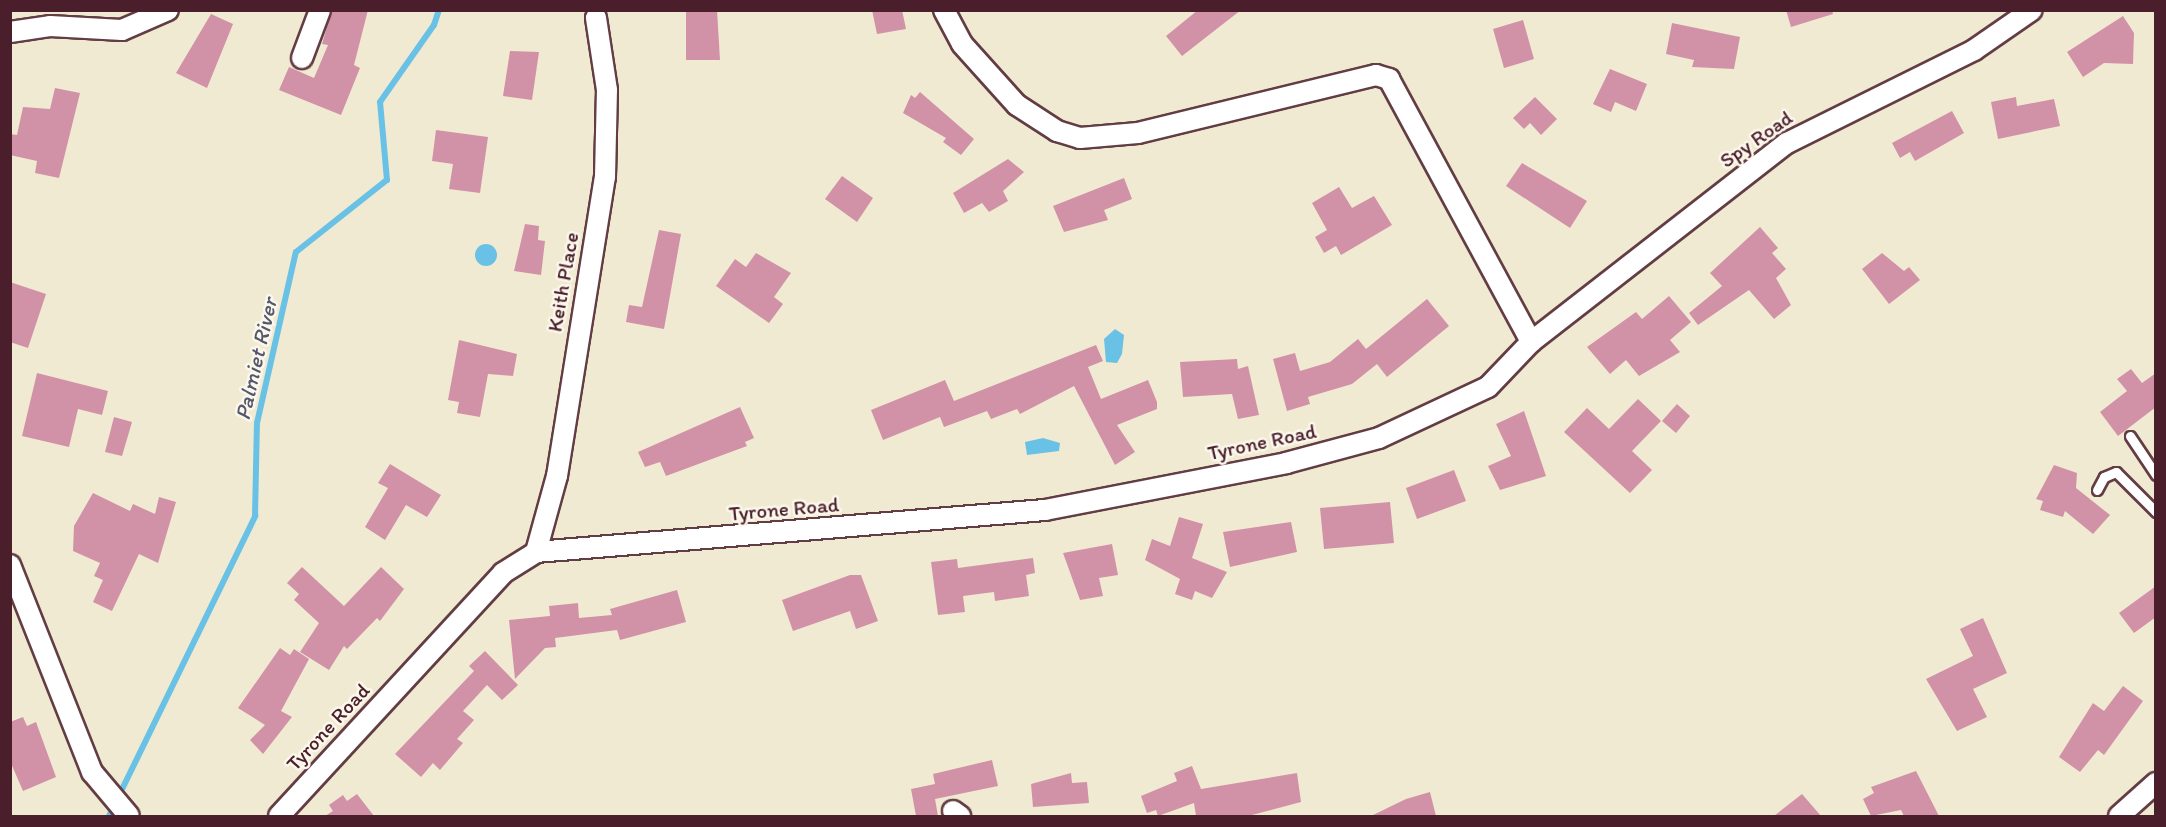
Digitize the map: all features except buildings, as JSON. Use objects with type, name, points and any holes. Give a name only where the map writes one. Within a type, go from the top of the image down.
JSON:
[{"type":"street","points":[[10,32],[59,18],[122,30],[168,10]]},
{"type":"street","points":[[302,58],[320,10]]},
{"type":"street","points":[[944,10],[962,44],[1017,105],[1057,131],[1080,138],[1138,133],[1376,75],[1389,79],[1531,342]]},
{"type":"street","name":"Spy Road","points":[[1531,342],[1787,143],[1974,50],[2032,10]]},
{"type":"street","name":"Keith Place","points":[[536,552],[557,476],[605,177],[607,90],[597,18]]},
{"type":"street","name":"Tyrone Road","points":[[279,816],[502,573],[536,552],[1045,510],[1286,463],[1379,438],[1452,406],[1498,378],[1531,342]]},
{"type":"street","points":[[10,565],[92,772],[129,816]]},
{"type":"street","points":[[2119,816],[2156,783]]},
{"type":"lane","points":[[2130,436],[2156,476]]},
{"type":"lane","points":[[2097,490],[2104,477],[2116,472],[2156,512]]},
{"type":"water","points":[[486,244],[494,247],[497,255],[494,263],[486,266],[478,263],[475,255],[478,247]]},
{"type":"water","points":[[1115,329],[1124,335],[1122,354],[1117,363],[1106,362],[1104,339]]},
{"type":"water","points":[[1043,438],[1060,443],[1059,451],[1027,455],[1025,442]]},
{"type":"waterway","name":"Palmiet River","points":[[109,816],[255,516],[257,423],[296,252],[387,180],[380,102],[434,25],[439,10]]}]
